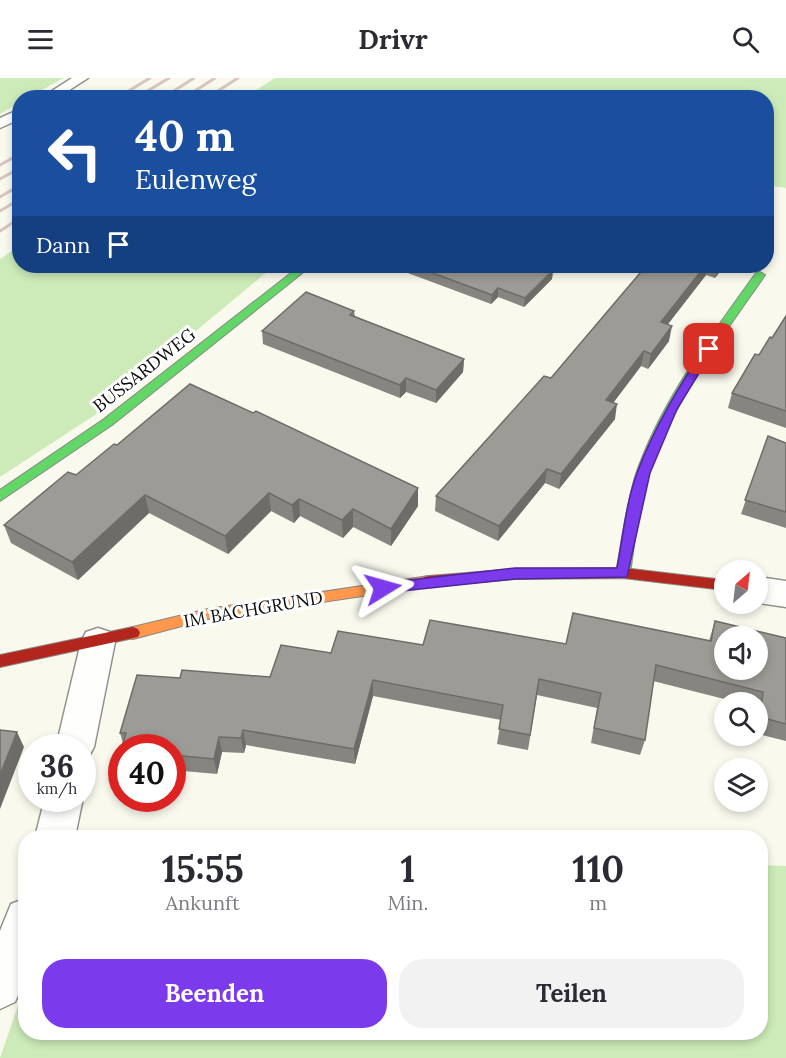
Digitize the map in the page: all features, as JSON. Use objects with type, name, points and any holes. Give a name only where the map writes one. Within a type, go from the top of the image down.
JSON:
[{"type":"street","name":"BUSSARDWEG","points":[[0,496],[108,422],[297,273]]},
{"type":"street","points":[[622,573],[637,497],[661,431],[696,367],[760,275]]},
{"type":"street","name":"IM BACHGRUND","points":[[0,662],[98,642],[208,614],[427,581],[515,574],[622,573],[714,584]]},
{"type":"street","points":[[768,591],[786,594]]},
{"type":"street","points":[[78,734],[98,642]]},
{"type":"street","points":[[57,830],[61,812]]},
{"type":"street","points":[[0,987],[18,939]]},
{"type":"lane","points":[[60,90],[81,78]]},
{"type":"green space","points":[[0,78],[64,78],[42,90],[12,90],[12,107],[0,114]]},
{"type":"green space","points":[[275,78],[786,78],[786,188],[774,186],[774,90],[256,90]]},
{"type":"green space","points":[[12,251],[12,273],[266,273],[95,415],[0,477],[0,259]]},
{"type":"green space","points":[[768,865],[786,866],[786,1058],[0,1058],[18,1005],[18,1040],[768,1040]]},
{"type":"building","points":[[433,273],[550,273],[525,298],[498,288],[492,295]]},
{"type":"building","points":[[640,273],[700,273],[661,322],[672,326],[651,354],[644,351],[606,400],[617,404],[561,474],[547,469],[499,526],[436,496],[544,376],[551,378]]},
{"type":"building","points":[[306,292],[354,311],[350,315],[464,359],[436,390],[406,378],[400,385],[262,331]]},
{"type":"building","points":[[786,316],[786,411],[732,393],[755,354],[759,355]]},
{"type":"building","points":[[190,384],[253,413],[256,411],[418,488],[391,529],[353,509],[342,520],[299,499],[292,505],[269,493],[225,536],[145,495],[72,562],[4,525],[68,472],[76,475],[114,444],[117,445]]},
{"type":"building","points":[[768,436],[786,443],[786,512],[745,500]]},
{"type":"building","points":[[573,613],[711,641],[714,626],[714,680],[656,665],[645,740],[594,728],[601,693],[539,679],[530,735],[499,729],[503,705],[373,680],[354,749],[243,730],[241,738],[219,737],[214,759],[186,756],[186,734],[120,733],[137,675],[180,678],[182,670],[270,677],[281,645],[331,653],[338,631],[423,645],[430,620],[566,644]]},
{"type":"building","points":[[715,621],[736,626],[714,626]]},
{"type":"building","points":[[768,634],[786,638],[786,724],[768,719],[768,692],[715,680],[768,680]]},
{"type":"building","points":[[0,730],[17,732],[0,775]]},
{"type":"railway","points":[[130,90],[150,78]]},
{"type":"railway","points":[[149,90],[169,78]]},
{"type":"railway","points":[[175,90],[194,78]]},
{"type":"railway","points":[[196,90],[215,78]]},
{"type":"railway","points":[[219,90],[238,78]]},
{"type":"railway","points":[[0,165],[12,158]]},
{"type":"railway","points":[[0,179],[12,172]]},
{"type":"railway","points":[[0,197],[12,190]]},
{"type":"railway","points":[[0,211],[12,204]]},
{"type":"railway","points":[[0,231],[12,223]]},
{"type":"traffic: fast","points":[[0,496],[108,422],[297,273]]},
{"type":"traffic: fast","points":[[623,573],[636,497],[653,446],[694,370],[760,275]]},
{"type":"traffic: slow","points":[[133,633],[208,614],[429,581]]},
{"type":"traffic: jam","points":[[429,581],[515,574],[623,573],[714,584]]},
{"type":"traffic: jam","points":[[0,661],[133,633]]},
{"type":"route","points":[[383,588],[427,581],[515,574],[622,573],[644,473],[671,409],[709,349]]}]
